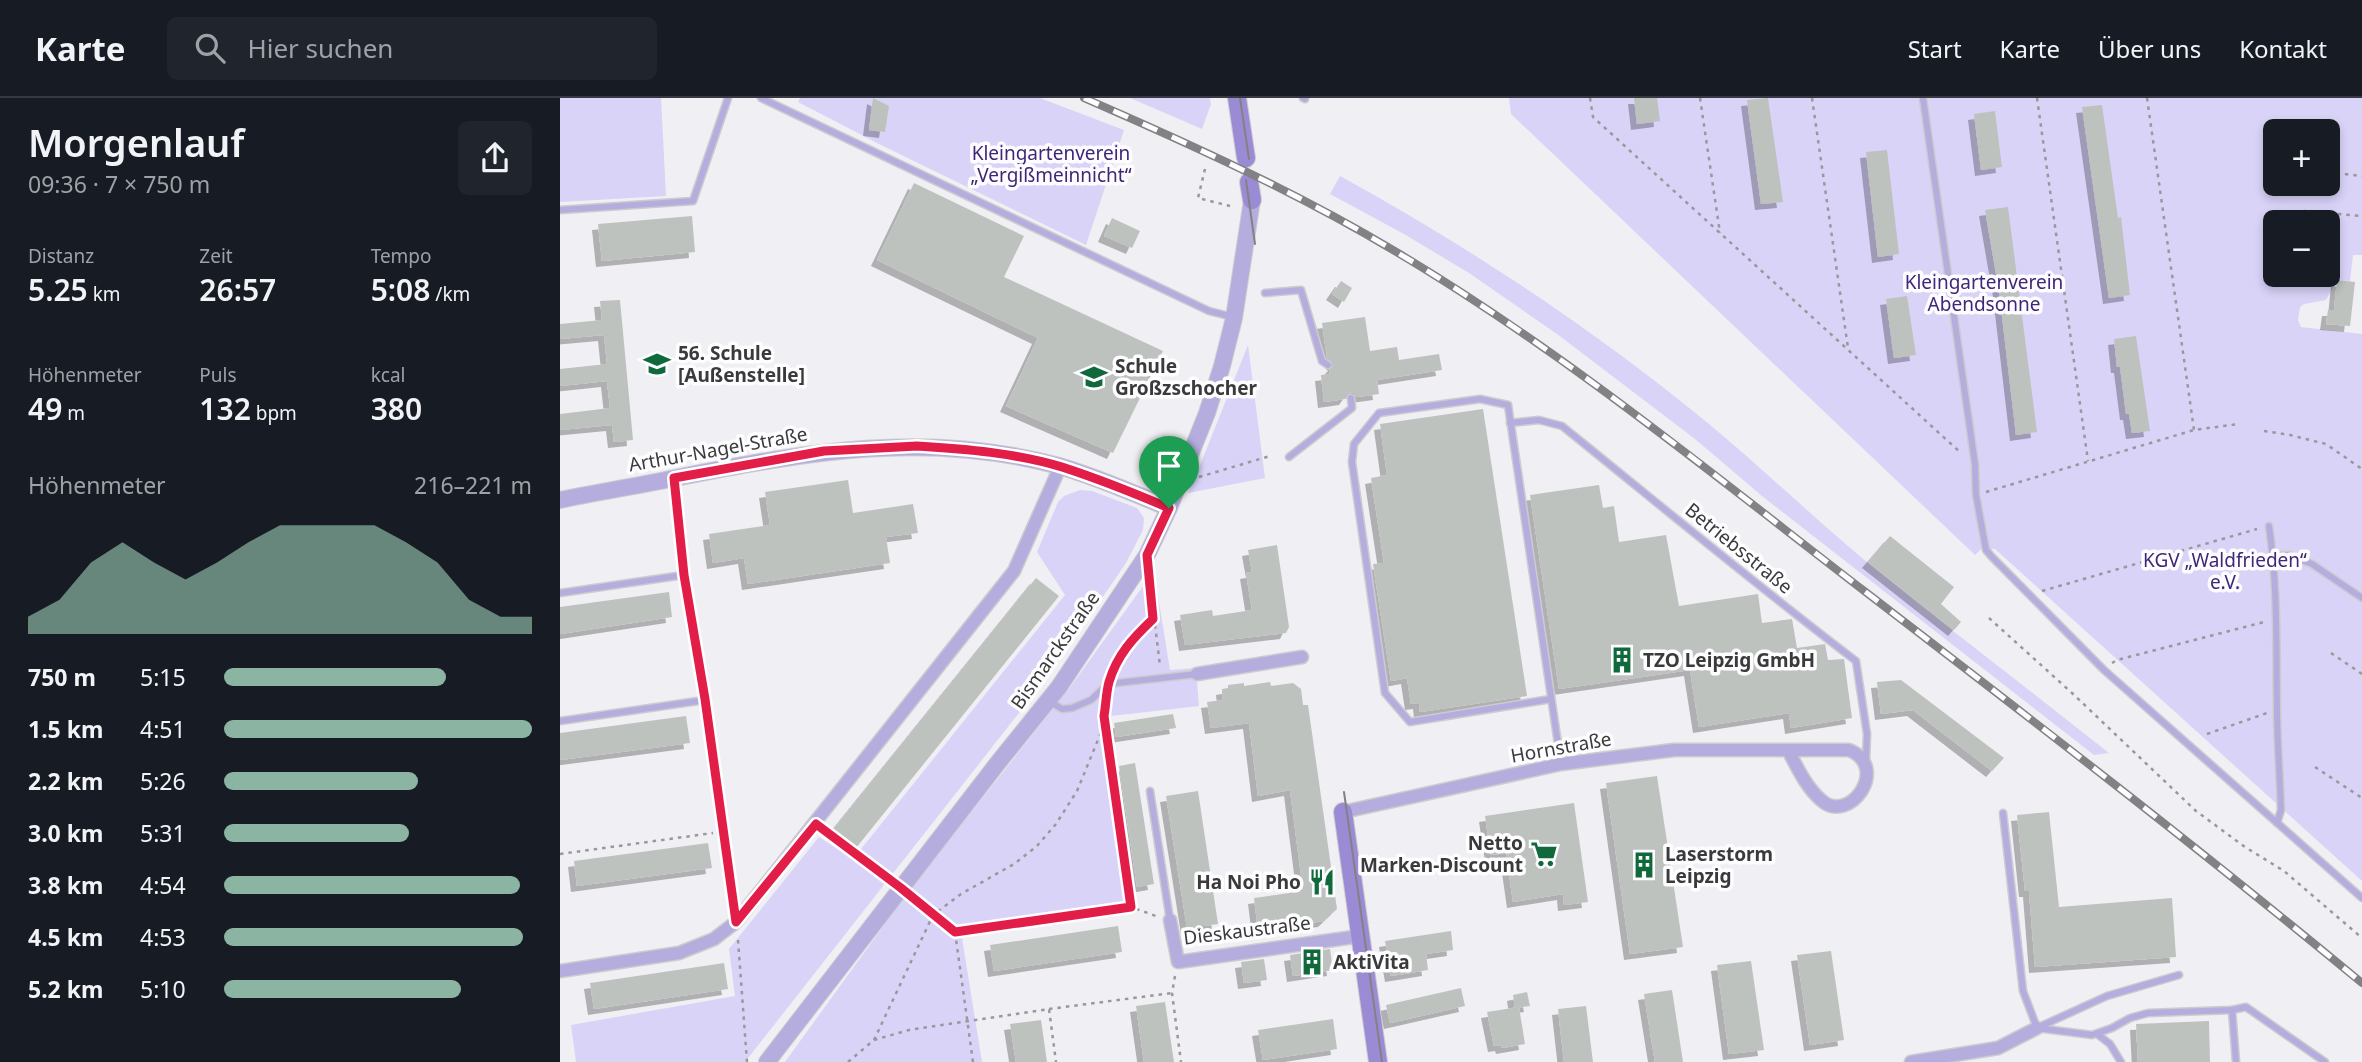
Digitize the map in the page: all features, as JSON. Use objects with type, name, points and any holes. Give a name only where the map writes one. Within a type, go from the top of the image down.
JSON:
[{"type":"main road","points":[[1237,98],[1245,158]]},
{"type":"main road","points":[[1249,182],[1252,200]]},
{"type":"main road","points":[[1343,812],[1378,1062]]},
{"type":"street","name":"Bismarckstraße","points":[[767,1062],[1048,701],[1147,555],[1207,414],[1234,318],[1252,200]]},
{"type":"street","name":"Arthur-Nagel-Straße","points":[[560,500],[788,456],[917,446],[966,449],[1060,467],[1169,508]]},
{"type":"street","points":[[560,971],[679,953],[714,939],[736,922],[1014,571],[1060,467]]},
{"type":"street","points":[[1197,674],[1301,657]]},
{"type":"street","name":"Hornstraße","points":[[1343,812],[1561,764],[1674,750],[1849,750],[1858,754],[1865,765]]},
{"type":"street","points":[[1788,750],[1808,786],[1823,803],[1840,806],[1852,802],[1862,793],[1867,781],[1865,765]]},
{"type":"street","name":"Dieskaustraße","points":[[1170,920],[1178,962],[1361,936]]},
{"type":"street","points":[[1911,1062],[1998,1048],[2037,1028]]},
{"type":"lane","points":[[560,210],[693,201],[728,98]]},
{"type":"lane","points":[[761,98],[1209,311],[1234,318]]},
{"type":"lane","points":[[1923,98],[1975,464],[1976,495],[1986,550],[2104,670],[2362,898]]},
{"type":"lane","points":[[1265,293],[1301,289],[1322,361],[1328,365]]},
{"type":"lane","points":[[1289,457],[1352,408],[1351,398]]},
{"type":"lane","points":[[1551,699],[1410,722],[1385,694],[1352,462],[1354,444],[1379,413],[1480,399],[1508,405],[1561,764]]},
{"type":"lane","name":"Betriebsstraße","points":[[1510,423],[1539,419],[1562,426],[1701,537],[1749,579],[1856,661],[1867,734],[1865,765]]},
{"type":"lane","points":[[674,478],[684,575],[705,699],[736,922]]},
{"type":"lane","points":[[2269,526],[2274,556],[2277,619],[2281,810],[2277,824]]},
{"type":"lane","points":[[2274,556],[2289,555],[2312,564],[2362,598]]},
{"type":"lane","points":[[560,593],[684,575]]},
{"type":"lane","points":[[1048,701],[1062,709],[1072,708],[1091,700],[1108,684],[1197,674]]},
{"type":"lane","points":[[560,721],[705,699]]},
{"type":"lane","points":[[1150,791],[1170,920]]},
{"type":"lane","points":[[2003,813],[2023,991],[2037,1028]]},
{"type":"lane","points":[[2037,1028],[2107,996],[2179,975]]},
{"type":"lane","points":[[2037,1028],[2082,1035],[2097,1034],[2130,1018],[2148,1013],[2232,1010],[2246,1007],[2325,1062]]},
{"type":"lane","points":[[2232,1010],[2236,1062]]},
{"type":"lane","points":[[2097,1034],[2110,1044],[2121,1062]]},
{"type":"path","points":[[1590,98],[1593,117],[1975,464]]},
{"type":"path","points":[[1700,98],[1720,233]]},
{"type":"path","points":[[1812,98],[1848,349]]},
{"type":"path","points":[[2037,98],[2088,461]]},
{"type":"path","points":[[2147,98],[2194,429]]},
{"type":"path","points":[[1205,169],[1198,198],[1230,206]]},
{"type":"path","points":[[2340,173],[2362,176]]},
{"type":"path","points":[[2340,214],[2362,216]]},
{"type":"path","points":[[1976,495],[2194,429],[2238,424]]},
{"type":"path","points":[[2264,431],[2326,444],[2362,468]]},
{"type":"path","points":[[1183,475],[1195,478],[1270,456]]},
{"type":"path","points":[[2042,591],[2269,526]]},
{"type":"path","points":[[1147,555],[1161,677]]},
{"type":"path","points":[[1989,618],[2196,811],[2245,847],[2284,871],[2362,938]]},
{"type":"path","points":[[874,1040],[933,915],[961,894],[1014,864],[1037,846],[1056,824],[1077,791],[1102,730],[1108,684],[1119,657],[1133,638],[1153,619]]},
{"type":"path","points":[[2104,670],[2117,660],[2277,619]]},
{"type":"path","points":[[2331,653],[2362,674]]},
{"type":"path","points":[[2207,734],[2277,709]]},
{"type":"path","points":[[1104,716],[1131,907]]},
{"type":"path","points":[[2315,767],[2362,798]]},
{"type":"path","points":[[816,824],[955,932],[974,1062]]},
{"type":"path","points":[[560,854],[724,831]]},
{"type":"path","points":[[955,932],[1131,907],[1170,920]]},
{"type":"path","points":[[736,922],[747,1062]]},
{"type":"path","points":[[1178,962],[1172,993],[1181,1062]]},
{"type":"path","points":[[848,1062],[874,1040],[909,1030],[1172,993]]},
{"type":"path","points":[[1049,1009],[1056,1062]]},
{"type":"green space","points":[[560,98],[661,98],[666,196],[560,202]]},
{"type":"green space","name":"Kleingartenverein „Vergißmeinnicht“","points":[[800,98],[1040,98],[1124,130],[1086,245],[881,145],[798,102]]},
{"type":"green space","points":[[1130,98],[1210,98],[1211,104],[1202,129]]},
{"type":"green space","name":"Kleingartenverein Abendsonne","points":[[1509,98],[2362,98],[2362,255],[2353,255],[2350,281],[2340,280],[2340,210],[2263,210],[2263,287],[2333,287],[2326,300],[2300,307],[2298,320],[2301,327],[2362,334],[2362,881],[1995,549],[1981,549],[1975,555],[1511,114]]},
{"type":"green space","points":[[1340,176],[1484,261],[1621,355],[1709,424],[1868,563],[2109,753],[2094,755],[1762,496],[1695,439],[1557,334],[1469,273],[1330,194]]},
{"type":"green space","points":[[1248,345],[1265,478],[1188,493],[1195,478]]},
{"type":"green space","points":[[1080,490],[1092,491],[1137,508],[1144,518],[1143,530],[1126,563],[1033,695],[745,1062],[576,1062],[571,1025],[735,996],[729,949],[819,837],[853,859],[1065,595],[1037,552],[1058,502],[1064,496]]},
{"type":"green space","points":[[1154,571],[1170,670],[1196,668],[1199,706],[1111,716],[1131,907],[962,938],[982,1062],[785,1062],[908,892],[1071,686]]},
{"type":"building","points":[[873,98],[889,106],[885,132],[869,130]]},
{"type":"building","points":[[1634,98],[1657,98],[1660,121],[1637,124]]},
{"type":"building","points":[[1768,98],[1783,202],[1761,204],[1747,100]]},
{"type":"building","points":[[2102,105],[2118,218],[2121,217],[2130,295],[2109,298],[2082,107]]},
{"type":"building","points":[[1995,111],[2002,167],[1981,170],[1974,114]]},
{"type":"building","points":[[1887,150],[1899,254],[1878,257],[1866,152]]},
{"type":"building","points":[[914,183],[1024,236],[1004,277],[1163,351],[1113,453],[1006,406],[1038,338],[877,260]]},
{"type":"building","points":[[2008,207],[2037,432],[2016,435],[1999,291],[1985,210]]},
{"type":"building","points":[[692,216],[695,252],[602,261],[598,224]]},
{"type":"building","points":[[1112,218],[1140,231],[1132,248],[1104,236]]},
{"type":"building","points":[[2340,280],[2355,282],[2350,326],[2326,324],[2328,310],[2334,310],[2336,287],[2340,287]]},
{"type":"building","points":[[1341,281],[1352,288],[1344,302],[1332,294]]},
{"type":"building","points":[[1907,296],[1916,355],[1894,358],[1886,299]]},
{"type":"building","points":[[620,300],[633,440],[614,442],[612,425],[560,430],[560,414],[610,408],[607,381],[560,386],[560,369],[607,364],[604,335],[560,339],[560,324],[602,320],[600,301]]},
{"type":"building","points":[[1365,317],[1370,351],[1397,347],[1399,360],[1439,354],[1442,370],[1377,380],[1379,394],[1357,397],[1350,392],[1345,399],[1324,402],[1321,375],[1330,374],[1329,370],[1334,365],[1327,358],[1322,323]]},
{"type":"building","points":[[2136,336],[2150,431],[2132,433],[2129,414],[2126,414],[2120,367],[2117,367],[2114,339]]},
{"type":"building","points":[[1483,409],[1527,696],[1420,712],[1419,703],[1411,704],[1407,678],[1391,681],[1373,564],[1384,563],[1371,478],[1387,475],[1380,424]]},
{"type":"building","points":[[848,480],[853,513],[913,504],[918,533],[886,537],[890,563],[748,584],[744,558],[713,563],[709,534],[770,525],[765,492]]},
{"type":"building","points":[[1599,485],[1603,508],[1614,506],[1619,542],[1666,535],[1679,606],[1758,594],[1762,623],[1792,619],[1797,648],[1825,644],[1828,660],[1844,659],[1852,718],[1791,728],[1789,713],[1699,727],[1690,670],[1559,689],[1530,495]]},
{"type":"building","points":[[1890,536],[1954,587],[1941,604],[1961,622],[1954,630],[1868,562]]},
{"type":"building","points":[[1277,545],[1289,627],[1286,633],[1185,645],[1180,615],[1212,610],[1213,616],[1252,610],[1246,573],[1252,572],[1248,550]]},
{"type":"building","points":[[1036,578],[1059,596],[856,848],[833,830]]},
{"type":"building","points":[[669,592],[672,617],[560,634],[560,607]]},
{"type":"building","points":[[1901,680],[2004,758],[1992,771],[1913,710],[1881,714],[1877,682]]},
{"type":"building","points":[[1270,682],[1271,686],[1293,683],[1301,689],[1303,705],[1308,705],[1337,909],[1324,921],[1258,930],[1254,898],[1303,891],[1290,790],[1258,796],[1249,723],[1211,728],[1207,702],[1223,700],[1222,689],[1228,688],[1228,685],[1244,683],[1244,686]]},
{"type":"building","points":[[1173,714],[1176,728],[1116,737],[1114,723]]},
{"type":"building","points":[[686,716],[690,743],[560,760],[560,733]]},
{"type":"building","points":[[1135,763],[1154,884],[1137,887],[1119,766]]},
{"type":"building","name":"Laserstorm Leipzig","points":[[1657,776],[1683,947],[1630,954],[1606,783]]},
{"type":"building","points":[[1198,791],[1218,924],[1187,928],[1166,796]]},
{"type":"building","name":"Netto Marken-Discount","points":[[1574,803],[1588,902],[1564,905],[1563,894],[1513,902],[1506,853],[1491,855],[1485,816]]},
{"type":"building","points":[[2049,812],[2059,907],[2172,898],[2176,957],[2035,967],[2029,891],[2025,891],[2017,815]]},
{"type":"building","points":[[708,843],[712,868],[577,886],[574,861]]},
{"type":"building","points":[[1118,926],[1122,952],[994,971],[990,945]]},
{"type":"building","points":[[1451,931],[1453,950],[1426,954],[1428,970],[1391,976],[1385,941]]},
{"type":"building","name":"AktiVita","points":[[1330,949],[1333,970],[1293,976],[1290,955]]},
{"type":"building","points":[[1831,951],[1844,1040],[1810,1045],[1797,955]]},
{"type":"building","points":[[1264,959],[1267,980],[1244,983],[1241,962]]},
{"type":"building","points":[[1751,961],[1764,1050],[1729,1054],[1717,965]]},
{"type":"building","points":[[724,963],[728,989],[594,1009],[590,983]]},
{"type":"building","points":[[1461,988],[1465,1006],[1390,1023],[1386,1005]]},
{"type":"building","points":[[1672,990],[1683,1062],[1655,1062],[1644,994]]},
{"type":"building","points":[[1527,992],[1530,1006],[1515,1008],[1513,995]]},
{"type":"building","points":[[1165,1002],[1174,1062],[1144,1062],[1136,1006]]},
{"type":"building","points":[[1586,1006],[1593,1062],[1564,1062],[1558,1009]]},
{"type":"building","points":[[1519,1007],[1525,1044],[1502,1048],[1501,1045],[1494,1046],[1487,1012]]},
{"type":"building","points":[[1333,1019],[1337,1049],[1263,1060],[1258,1030]]},
{"type":"building","points":[[1041,1020],[1047,1062],[1016,1062],[1010,1024]]},
{"type":"building","points":[[2209,1021],[2210,1062],[2138,1062],[2136,1024]]},
{"type":"tram line","points":[[1240,98],[1249,159]]},
{"type":"tram line","points":[[1246,180],[1255,244]]},
{"type":"tram line","points":[[1344,792],[1382,1062]]},
{"type":"railway","points":[[1084,98],[1280,188],[1356,228],[1515,328],[1633,413],[1989,687],[2177,833],[2362,983]]},
{"type":"place","name":"56. Schule [Außenstelle]","points":[[657,364]]},
{"type":"place","name":"Schule Großzschocher","points":[[1094,377]]},
{"type":"place","name":"TZO Leipzig GmbH","points":[[1622,660]]},
{"type":"place","name":"Netto Marken-Discount","points":[[1544,854]]},
{"type":"place","name":"Laserstorm Leipzig","points":[[1644,865]]},
{"type":"place","name":"Ha Noi Pho","points":[[1322,882]]},
{"type":"place","name":"AktiVita","points":[[1312,962]]},
{"type":"route","points":[[917,446],[966,449],[1060,467],[1169,508],[1147,555],[1153,619],[1133,638],[1119,657],[1108,684],[1104,716],[1131,907],[955,932],[816,824],[736,922],[705,699],[684,575],[674,478],[824,451],[917,446]]},
{"type":"park label","name":"KGV „Waldfrieden“ e.V.","points":[[2225,571]]}]
